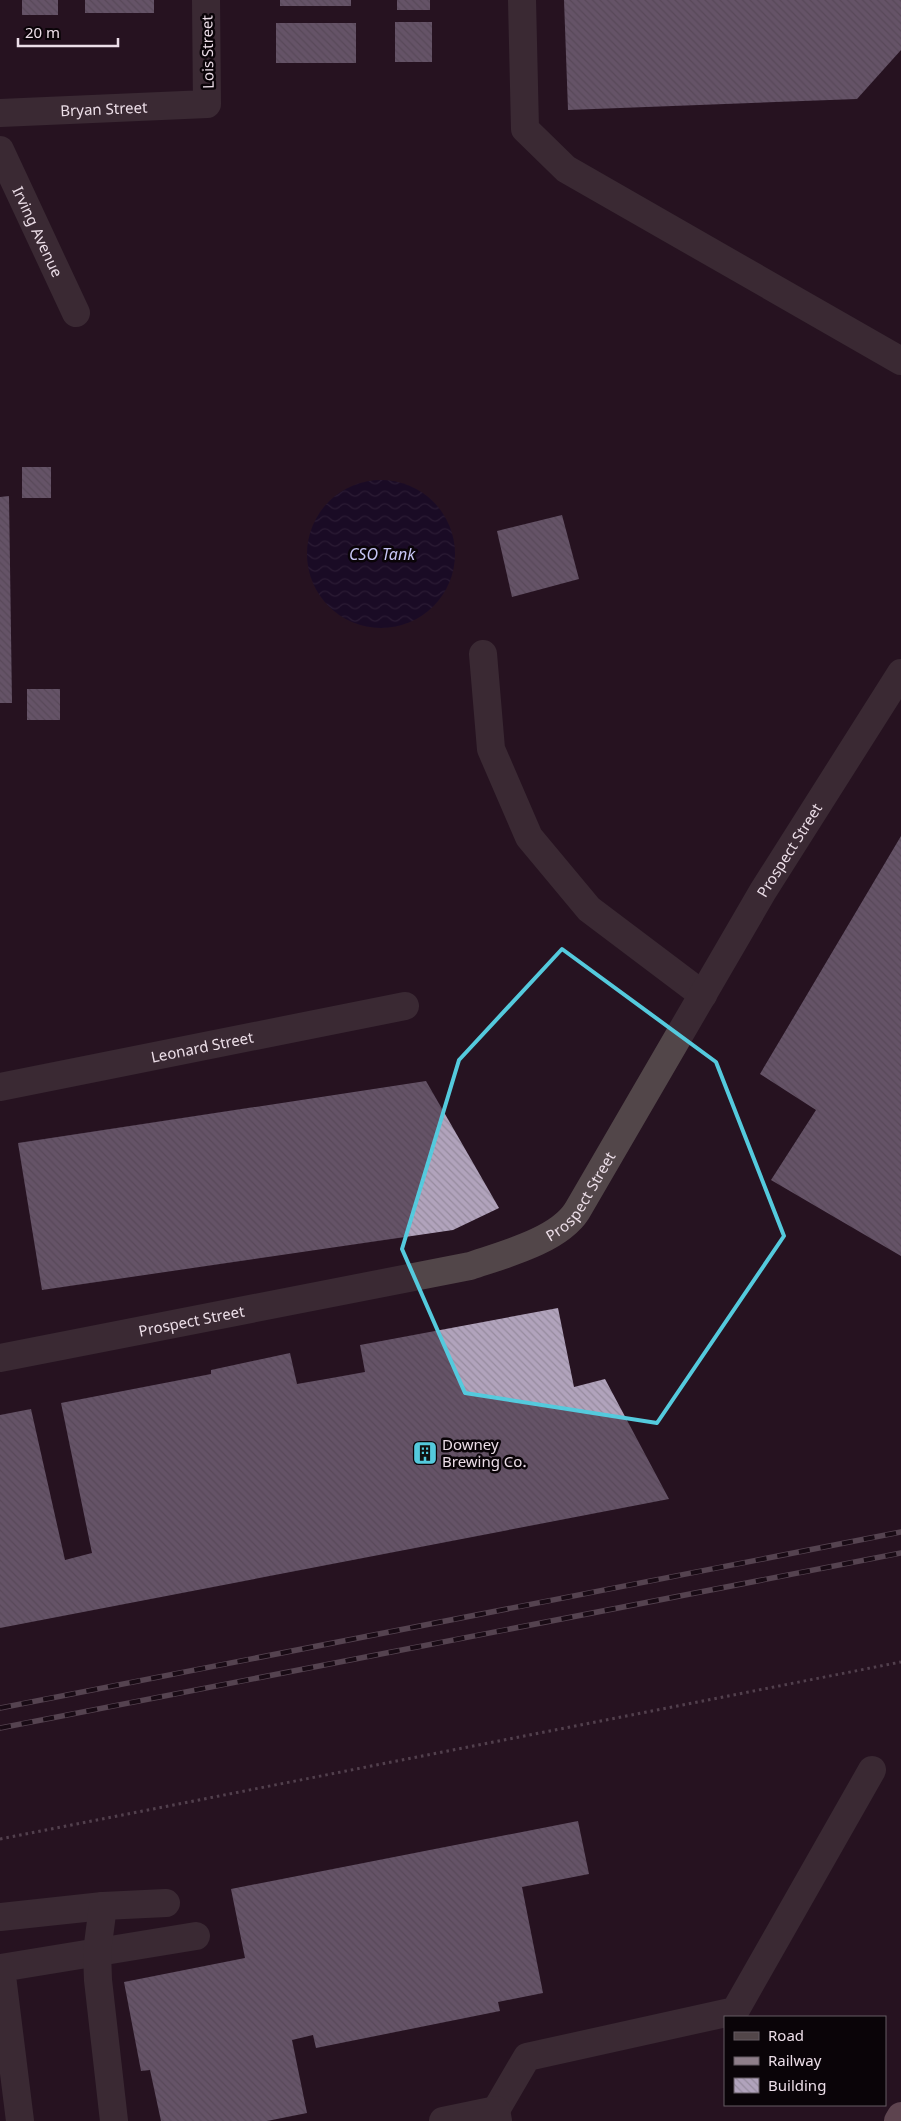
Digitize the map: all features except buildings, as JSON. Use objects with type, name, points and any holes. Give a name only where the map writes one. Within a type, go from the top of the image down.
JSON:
[{"type":"highway","points":[[898,2121],[901,2116]]},
{"type":"street","name":"Lois Street","points":[[206,0],[207,104]]},
{"type":"street","points":[[522,0],[525,129],[566,169],[901,361]]},
{"type":"street","name":"Bryan Street","points":[[0,112],[207,104]]},
{"type":"street","name":"Irving Avenue","points":[[0,150],[76,313]]},
{"type":"street","points":[[483,654],[490,749],[529,837],[589,909],[703,995]]},
{"type":"street","name":"Prospect Street","points":[[0,1358],[470,1266],[533,1244],[555,1231],[575,1215],[763,891],[901,673]]},
{"type":"street","name":"Leonard Street","points":[[0,1087],[405,1006]]},
{"type":"street","points":[[443,2121],[497,2116],[527,2057],[735,2011],[872,1770]]},
{"type":"street","points":[[0,1917],[103,1906],[166,1902]]},
{"type":"street","points":[[103,1906],[97,1952],[98,1980],[114,2121]]},
{"type":"street","points":[[20,2121],[1,1965],[196,1936]]},
{"type":"path","points":[[0,1839],[901,1662]]},
{"type":"highlighted area","points":[[562,949],[716,1062],[784,1236],[657,1423],[465,1393],[402,1249],[459,1060]]},
{"type":"water","name":"CSO Tank","points":[[381,480],[409,486],[433,502],[449,526],[455,554],[449,582],[433,606],[409,622],[381,628],[353,622],[329,606],[313,582],[307,554],[313,526],[329,502],[353,486]]},
{"type":"railway","points":[[0,1708],[901,1532]]},
{"type":"railway","points":[[0,1728],[901,1553]]},
{"type":"place","name":"Downey Brewing Co.","points":[[425,1453]]}]
